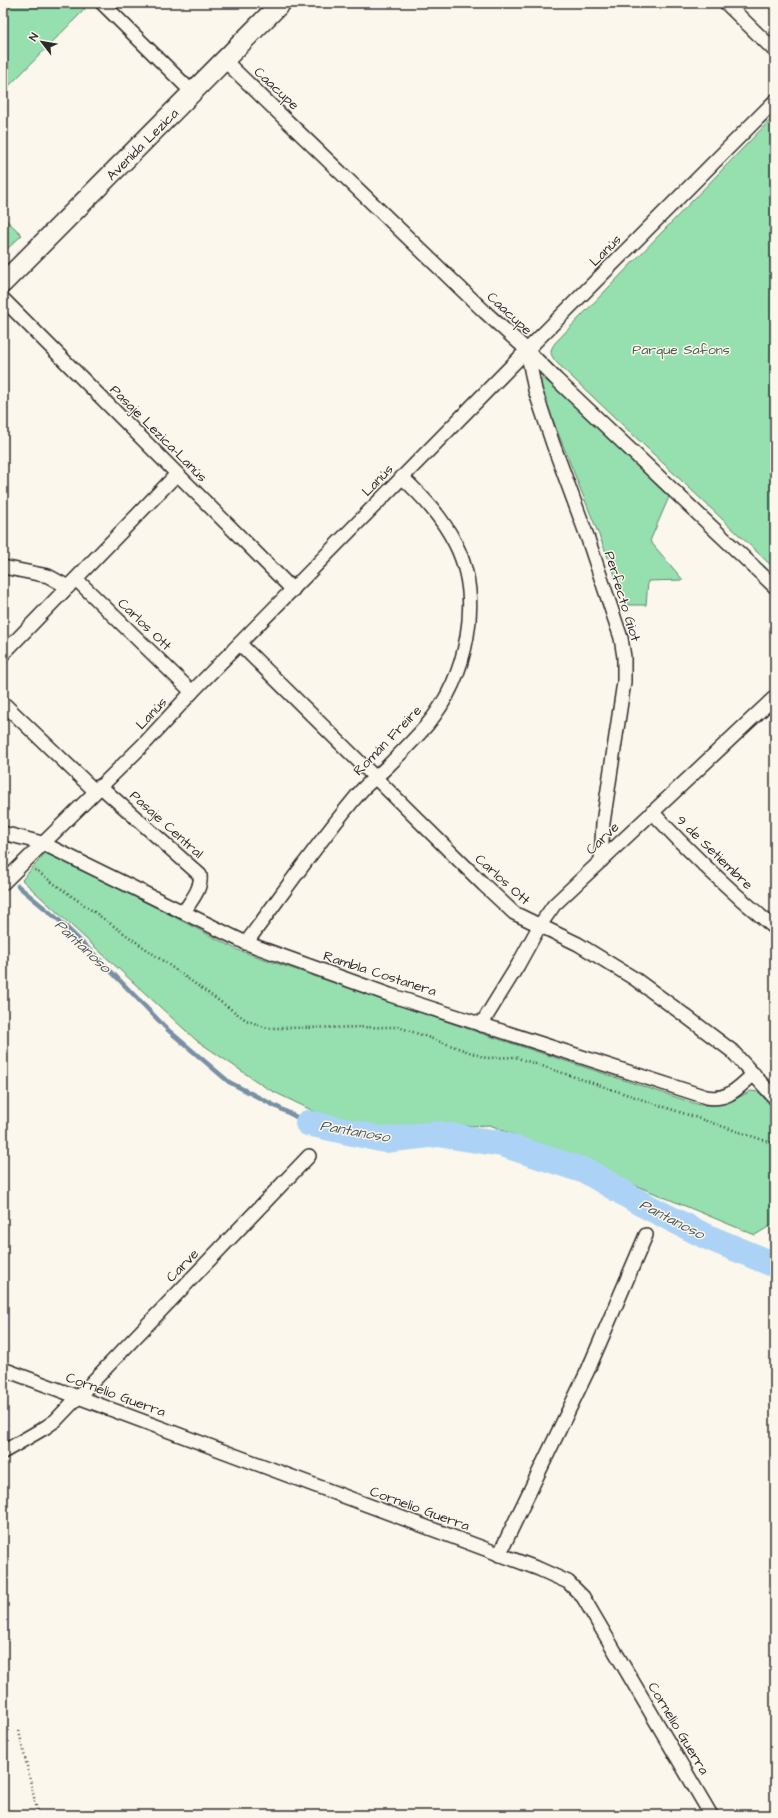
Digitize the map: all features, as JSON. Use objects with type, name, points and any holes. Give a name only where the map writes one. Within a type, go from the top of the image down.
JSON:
[{"type":"street","points":[[102,3],[193,93]]},
{"type":"street","name":"Avenida Lezica","points":[[3,283],[281,3]]},
{"type":"street","points":[[726,3],[775,50]]},
{"type":"street","name":"Caacupe","points":[[225,61],[479,306],[775,587]]},
{"type":"street","name":"Lanús","points":[[3,883],[97,788],[146,742],[192,692],[402,477],[775,101]]},
{"type":"street","name":"Pasaje Lezica-Lanús","points":[[3,299],[293,590]]},
{"type":"street","name":"Perfecto Giot","points":[[527,350],[535,390],[587,536],[621,638],[624,657],[624,682],[603,823],[601,861]]},
{"type":"street","points":[[4,651],[178,474]]},
{"type":"street","name":"Román Freire","points":[[246,943],[362,790],[428,724],[448,694],[463,656],[469,626],[470,599],[464,566],[456,544],[442,520],[425,499],[402,477]]},
{"type":"street","name":"Carlos Ott","points":[[3,567],[48,576],[72,583],[192,692]]},
{"type":"street","name":"Carlos Ott","points":[[240,644],[504,905],[514,913],[578,944],[635,979],[732,1051],[775,1098]]},
{"type":"street","name":"Carve","points":[[481,1025],[518,965],[540,925],[554,905],[775,697]]},
{"type":"street","points":[[3,703],[97,788]]},
{"type":"street","name":"Pasaje Central","points":[[97,788],[200,875],[201,881],[198,889],[184,912]]},
{"type":"street","name":"9 de Setiembre","points":[[652,812],[689,852],[740,899],[775,928]]},
{"type":"street","name":"Rambla Costanera","points":[[3,833],[42,843],[246,943],[481,1025],[706,1097],[718,1099],[727,1096],[754,1074]]},
{"type":"street","name":"Carve","points":[[3,1452],[46,1427],[78,1397],[309,1156]]},
{"type":"street","points":[[499,1554],[588,1370],[646,1235]]},
{"type":"street","name":"Cornelio Guerra","points":[[3,1369],[499,1554],[568,1582],[583,1597],[711,1815]]},
{"type":"path","points":[[3,850],[24,862],[246,1020],[267,1028],[399,1026],[486,1058],[515,1057],[775,1144]]},
{"type":"path","points":[[20,1731],[38,1815]]},
{"type":"green space","points":[[3,3],[77,3],[85,9],[3,92]]},
{"type":"green space","name":"Parque Safons","points":[[775,115],[775,569],[556,362],[552,357],[551,352],[555,343]]},
{"type":"green space","points":[[3,217],[22,235],[3,253]]},
{"type":"green space","points":[[541,378],[551,383],[669,497],[650,541],[683,580],[648,581],[646,605],[627,605],[542,393],[539,383]]},
{"type":"green space","points":[[47,851],[238,950],[480,1033],[700,1105],[721,1104],[732,1101],[751,1091],[759,1092],[775,1111],[775,1223],[755,1235],[490,1125],[383,1130],[330,1119],[268,1089],[196,1040],[22,880]]},
{"type":"waterway","name":"Pantanoso","points":[[18,886],[60,921],[168,1030],[229,1082],[308,1123]]},
{"type":"waterway","name":"Pantanoso","points":[[308,1123],[385,1140],[438,1134],[502,1144],[588,1172],[642,1204],[705,1236],[775,1265]]}]
